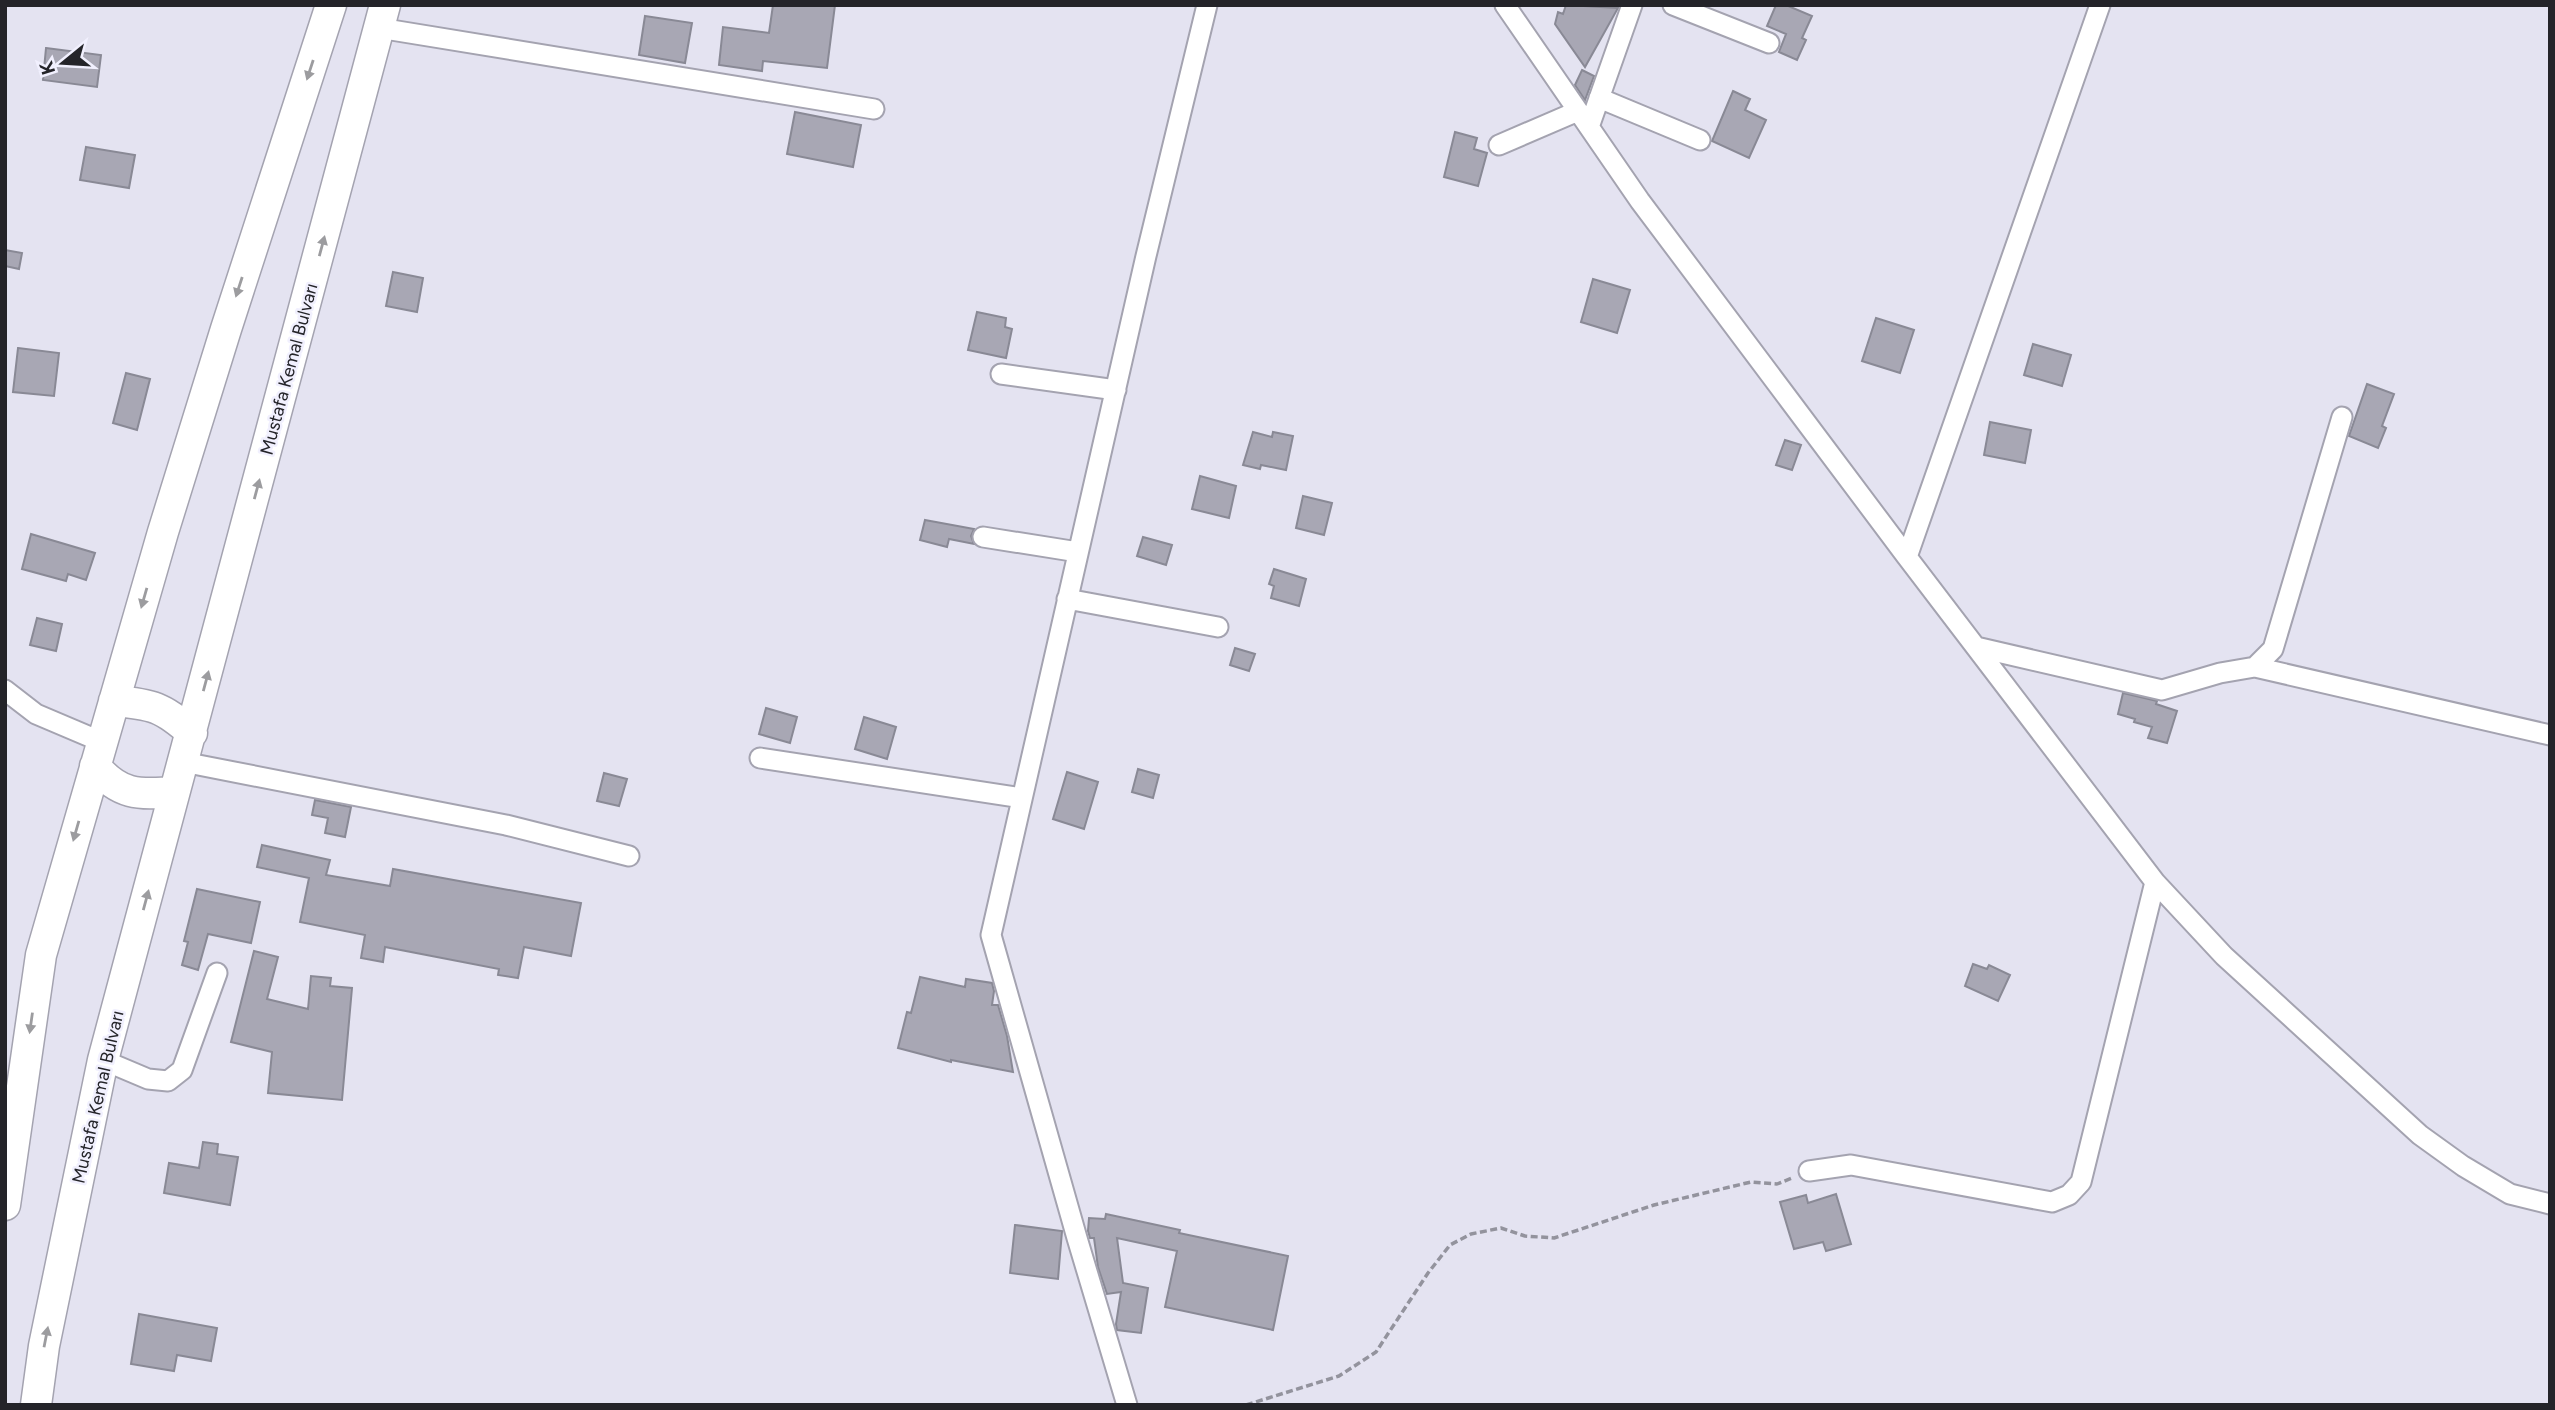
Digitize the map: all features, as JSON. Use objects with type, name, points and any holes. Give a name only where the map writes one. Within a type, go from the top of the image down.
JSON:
[{"type":"highway","points":[[5,1205],[41,956],[114,701],[226,329],[331,5]]},
{"type":"highway","name":"Mustafa Kemal Bulvarı","points":[[36,1405],[44,1346],[103,1060],[382,17]]},
{"type":"highway","points":[[114,701],[147,704],[171,714],[192,733]]},
{"type":"highway","points":[[99,754],[107,781],[127,792],[174,792]]},
{"type":"street","points":[[1127,1405],[991,935],[1207,5]]},
{"type":"street","points":[[1505,5],[1640,201],[2155,882],[2224,956],[2420,1135],[2463,1166],[2510,1194],[2550,1204]]},
{"type":"street","points":[[1499,145],[1583,119],[1599,97],[1632,5]]},
{"type":"street","points":[[1673,5],[1769,43]]},
{"type":"street","points":[[1907,557],[2100,5]]},
{"type":"street","points":[[382,17],[874,109]]},
{"type":"street","points":[[1599,97],[1700,140]]},
{"type":"street","points":[[1001,374],[1116,390]]},
{"type":"street","points":[[2255,667],[2273,649],[2342,417]]},
{"type":"street","points":[[983,537],[1078,552]]},
{"type":"street","points":[[1067,599],[1218,627]]},
{"type":"street","points":[[1976,647],[2162,690],[2220,673],[2255,667],[2550,735]]},
{"type":"street","points":[[5,690],[36,714],[99,754]]},
{"type":"street","points":[[760,758],[1022,798]]},
{"type":"street","points":[[183,762],[506,825],[629,856]]},
{"type":"street","points":[[1809,1171],[1851,1165],[2052,1202],[2069,1195],[2081,1182],[2155,882]]},
{"type":"street","points":[[103,1060],[148,1079],[168,1081],[181,1070],[217,972]]},
{"type":"path","points":[[1246,1405],[1339,1376],[1376,1352],[1428,1272],[1450,1245],[1471,1234],[1501,1228],[1525,1236],[1554,1238],[1654,1205],[1751,1182],[1777,1184],[1809,1171]]},
{"type":"building","points":[[773,5],[835,5],[827,68],[763,61],[762,71],[719,65],[723,27],[769,33]]},
{"type":"building","points":[[1566,5],[1618,8],[1585,67],[1555,24],[1558,12],[1563,14]]},
{"type":"building","points":[[1776,5],[1786,5],[1812,16],[1802,38],[1806,40],[1797,60],[1779,52],[1786,34],[1767,26]]},
{"type":"building","points":[[645,16],[692,23],[685,63],[639,55]]},
{"type":"building","points":[[46,48],[101,55],[97,87],[43,80]]},
{"type":"building","points":[[1582,70],[1594,76],[1585,100],[1575,85]]},
{"type":"building","points":[[1733,91],[1750,99],[1745,110],[1766,120],[1749,158],[1712,141]]},
{"type":"building","points":[[795,112],[861,125],[853,167],[787,154]]},
{"type":"building","points":[[1455,132],[1477,138],[1474,149],[1487,153],[1478,186],[1444,177]]},
{"type":"building","points":[[86,147],[135,155],[129,188],[80,180]]},
{"type":"building","points":[[5,250],[22,253],[19,269],[5,266]]},
{"type":"building","points":[[393,272],[423,278],[417,312],[386,306]]},
{"type":"building","points":[[1593,279],[1630,290],[1617,333],[1581,322]]},
{"type":"building","points":[[977,312],[1006,318],[1005,327],[1012,329],[1006,358],[968,350]]},
{"type":"building","points":[[1876,318],[1914,330],[1900,373],[1862,361]]},
{"type":"building","points":[[2033,344],[2071,355],[2062,386],[2024,375]]},
{"type":"building","points":[[18,348],[59,353],[54,396],[13,392]]},
{"type":"building","points":[[126,373],[150,379],[137,430],[113,423]]},
{"type":"building","points":[[2367,384],[2394,394],[2382,426],[2386,428],[2378,448],[2349,436]]},
{"type":"building","points":[[1990,422],[2031,430],[2025,463],[1984,455]]},
{"type":"building","points":[[1253,432],[1272,437],[1273,432],[1293,436],[1286,470],[1243,465]]},
{"type":"building","points":[[1785,440],[1801,445],[1792,470],[1776,465]]},
{"type":"building","points":[[1200,476],[1236,486],[1229,518],[1192,509]]},
{"type":"building","points":[[1303,496],[1332,503],[1324,535],[1296,528]]},
{"type":"building","points":[[925,520],[974,529],[971,536],[974,544],[949,539],[947,547],[920,540]]},
{"type":"building","points":[[31,534],[95,553],[86,580],[68,574],[66,581],[22,569]]},
{"type":"building","points":[[1143,537],[1172,545],[1166,565],[1137,556]]},
{"type":"building","points":[[1274,569],[1306,579],[1299,606],[1271,598],[1274,586],[1269,584]]},
{"type":"building","points":[[37,618],[62,624],[56,651],[30,645]]},
{"type":"building","points":[[1235,648],[1255,654],[1249,671],[1230,665]]},
{"type":"building","points":[[2123,693],[2157,701],[2156,704],[2177,711],[2167,743],[2148,738],[2152,727],[2118,714]]},
{"type":"building","points":[[766,708],[797,717],[790,743],[759,734]]},
{"type":"building","points":[[864,717],[896,727],[887,759],[855,749]]},
{"type":"building","points":[[1138,769],[1159,775],[1153,798],[1132,792]]},
{"type":"building","points":[[1067,772],[1098,782],[1084,829],[1053,819]]},
{"type":"building","points":[[604,773],[627,779],[619,806],[597,801]]},
{"type":"building","points":[[315,800],[351,807],[345,837],[325,833],[328,818],[312,815]]},
{"type":"building","points":[[262,845],[330,860],[326,875],[390,886],[393,869],[581,903],[571,956],[524,947],[518,978],[498,975],[499,969],[385,947],[383,962],[361,958],[365,935],[300,922],[309,878],[257,867]]},
{"type":"building","points":[[197,889],[260,902],[251,943],[208,934],[198,970],[182,965],[188,942],[184,941]]},
{"type":"building","points":[[254,951],[278,957],[267,999],[308,1009],[311,976],[331,978],[330,986],[352,988],[342,1100],[268,1093],[272,1052],[231,1042]]},
{"type":"building","points":[[1973,964],[1987,969],[1989,965],[2010,975],[1998,1001],[1965,986]]},
{"type":"building","points":[[920,977],[965,987],[966,979],[992,983],[992,1005],[998,1005],[1013,1072],[951,1062],[898,1048]]},
{"type":"building","points":[[203,1142],[218,1144],[217,1154],[238,1157],[230,1205],[164,1193],[169,1163],[199,1168]]},
{"type":"building","points":[[1836,1194],[1851,1244],[1826,1251],[1823,1242],[1794,1249],[1780,1202],[1806,1195],[1808,1203]]},
{"type":"building","points":[[1106,1214],[1288,1256],[1273,1330],[1165,1307],[1177,1251],[1117,1238],[1123,1283],[1148,1288],[1141,1333],[1117,1330],[1121,1292],[1107,1294],[1098,1267],[1094,1238],[1090,1238],[1088,1231],[1089,1218],[1105,1219]]},
{"type":"building","points":[[1015,1225],[1062,1231],[1058,1279],[1010,1273]]},
{"type":"building","points":[[139,1314],[217,1328],[211,1361],[177,1355],[174,1371],[131,1364]]}]
